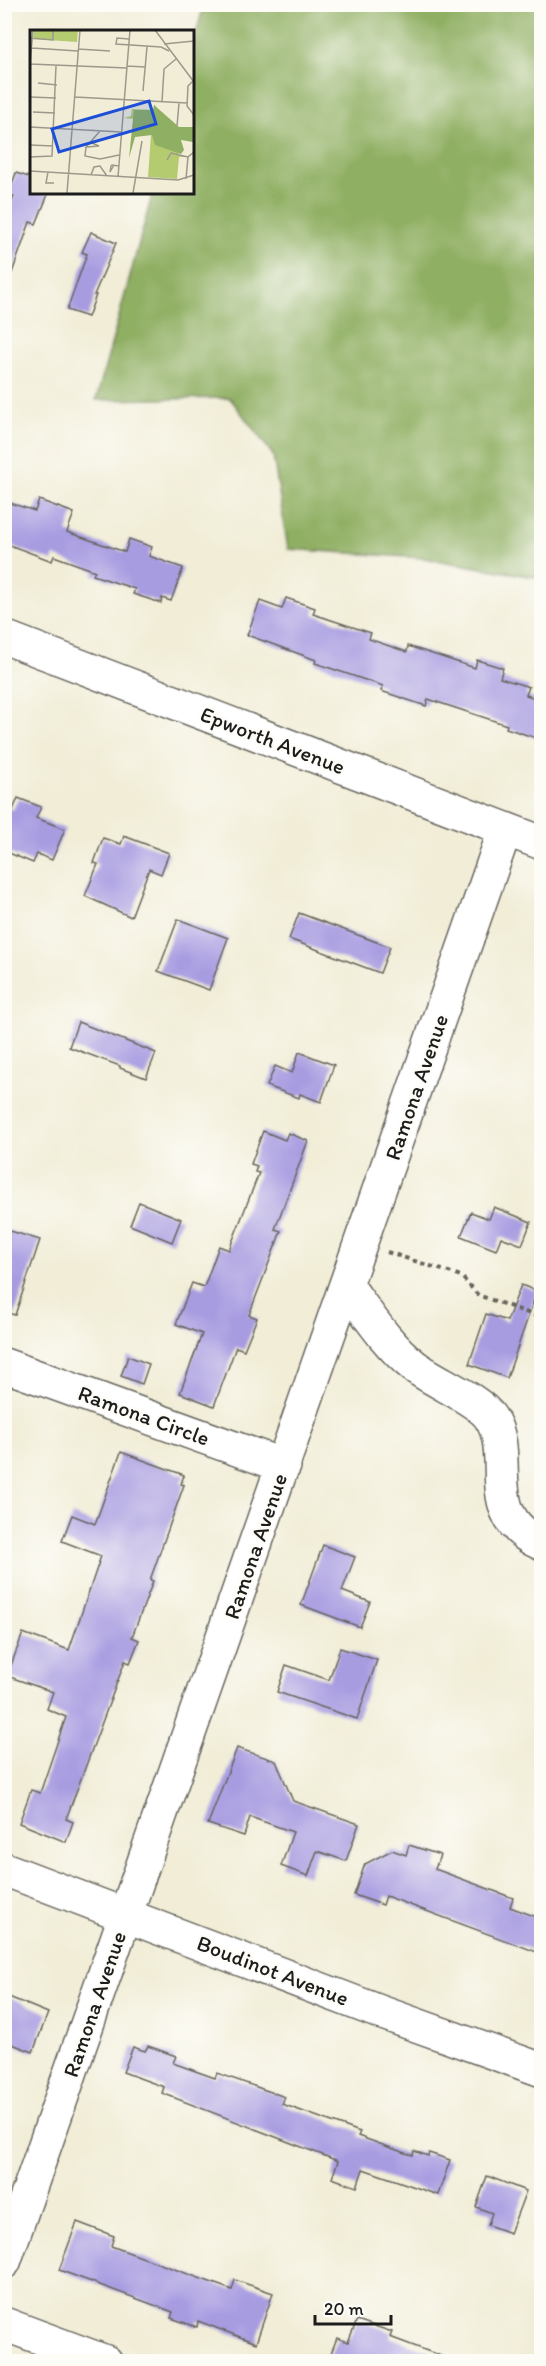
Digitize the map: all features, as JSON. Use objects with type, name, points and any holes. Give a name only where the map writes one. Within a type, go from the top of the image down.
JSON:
[{"type":"street","name":"Epworth Avenue","points":[[4,637],[542,843]]},
{"type":"street","name":"Ramona Avenue","points":[[4,2262],[505,830]]},
{"type":"street","points":[[347,1286],[384,1335],[413,1366],[489,1415],[498,1433],[501,1495],[512,1520],[527,1538],[542,1544]]},
{"type":"street","name":"Ramona Circle","points":[[4,1365],[284,1466]]},
{"type":"street","name":"Boudinot Avenue","points":[[4,1869],[125,1913],[380,2012],[542,2070]]},
{"type":"street","points":[[4,2324],[106,2361]]},
{"type":"path","points":[[362,1244],[461,1276],[478,1295],[542,1318]]},
{"type":"green space","points":[[204,5],[541,5],[541,578],[423,558],[288,549],[273,455],[230,398],[96,400],[152,194],[194,194],[194,41]]},
{"type":"building","points":[[16,173],[30,177],[30,194],[48,194],[36,224],[30,222],[7,287],[4,286],[4,225],[14,196],[8,195]]},
{"type":"building","points":[[91,232],[116,243],[94,295],[96,295],[88,317],[67,310],[87,254],[82,252]]},
{"type":"building","points":[[39,500],[74,513],[67,532],[125,552],[129,539],[152,547],[149,556],[183,568],[171,601],[162,598],[161,603],[133,594],[135,589],[93,575],[95,571],[54,556],[52,561],[4,543],[4,501],[35,511]]},
{"type":"building","points":[[286,598],[315,608],[313,614],[371,633],[369,639],[407,652],[408,646],[475,668],[477,660],[503,668],[500,678],[529,687],[526,695],[542,700],[542,740],[506,728],[507,725],[428,699],[426,706],[381,691],[383,686],[315,663],[316,660],[247,635],[260,601],[282,609]]},
{"type":"building","points":[[18,798],[41,807],[36,818],[65,829],[52,860],[37,854],[33,863],[4,851],[4,807],[13,810]]},
{"type":"building","points":[[124,836],[169,853],[161,874],[149,869],[131,917],[85,896],[98,864],[94,863],[103,838],[121,844]]},
{"type":"building","points":[[299,913],[390,947],[380,973],[289,939]]},
{"type":"building","points":[[178,919],[228,938],[209,990],[158,971]]},
{"type":"building","points":[[78,1022],[156,1053],[146,1078],[69,1047]]},
{"type":"building","points":[[299,1052],[334,1065],[321,1102],[300,1094],[299,1098],[267,1086],[275,1066],[292,1073]]},
{"type":"building","points":[[263,1131],[285,1140],[288,1133],[308,1141],[275,1229],[281,1231],[249,1315],[257,1318],[244,1350],[236,1347],[214,1406],[180,1393],[202,1334],[176,1324],[192,1283],[204,1287],[219,1246],[229,1250],[259,1173],[255,1172],[257,1166],[251,1164]]},
{"type":"building","points":[[139,1202],[181,1219],[172,1242],[130,1225]]},
{"type":"building","points":[[494,1207],[531,1222],[522,1245],[501,1237],[496,1250],[461,1236],[471,1212],[489,1219]]},
{"type":"building","points":[[4,1229],[40,1240],[15,1315],[4,1312],[4,1289],[11,1268],[4,1266]]},
{"type":"building","points":[[521,1285],[537,1291],[507,1378],[469,1364],[486,1314],[507,1321]]},
{"type":"building","points":[[128,1356],[149,1364],[142,1384],[121,1376]]},
{"type":"building","points":[[121,1452],[184,1475],[181,1484],[184,1485],[132,1637],[139,1640],[130,1663],[125,1661],[66,1819],[73,1822],[66,1842],[19,1823],[31,1790],[40,1793],[66,1717],[47,1709],[53,1692],[7,1676],[23,1633],[69,1650],[101,1556],[62,1541],[72,1515],[95,1524]]},
{"type":"building","points":[[323,1545],[355,1557],[342,1591],[370,1602],[360,1627],[301,1605]]},
{"type":"building","points":[[340,1648],[377,1660],[357,1719],[277,1692],[286,1665],[329,1680]]},
{"type":"building","points":[[237,1748],[276,1761],[293,1801],[359,1824],[346,1861],[317,1851],[308,1876],[281,1866],[293,1832],[250,1817],[244,1836],[208,1824]]},
{"type":"building","points":[[409,1845],[440,1855],[435,1869],[513,1898],[510,1907],[542,1919],[542,1954],[386,1896],[383,1905],[354,1895],[365,1864],[392,1850],[406,1855]]},
{"type":"building","points":[[4,1995],[48,2013],[33,2052],[4,2041]]},
{"type":"building","points":[[148,2046],[176,2056],[173,2063],[215,2078],[217,2073],[285,2097],[282,2104],[360,2132],[358,2136],[405,2153],[413,2155],[414,2151],[428,2156],[429,2153],[450,2160],[438,2195],[363,2169],[357,2187],[332,2178],[338,2161],[162,2093],[164,2087],[123,2072],[133,2047],[145,2051]]},
{"type":"building","points":[[487,2176],[526,2191],[510,2233],[488,2225],[492,2213],[476,2207]]},
{"type":"building","points":[[77,2222],[114,2236],[111,2246],[232,2290],[235,2280],[273,2293],[256,2343],[198,2321],[197,2327],[171,2318],[173,2312],[59,2270]]},
{"type":"building","points":[[357,2320],[392,2332],[390,2337],[449,2359],[449,2361],[328,2361],[337,2338],[348,2342]]}]
